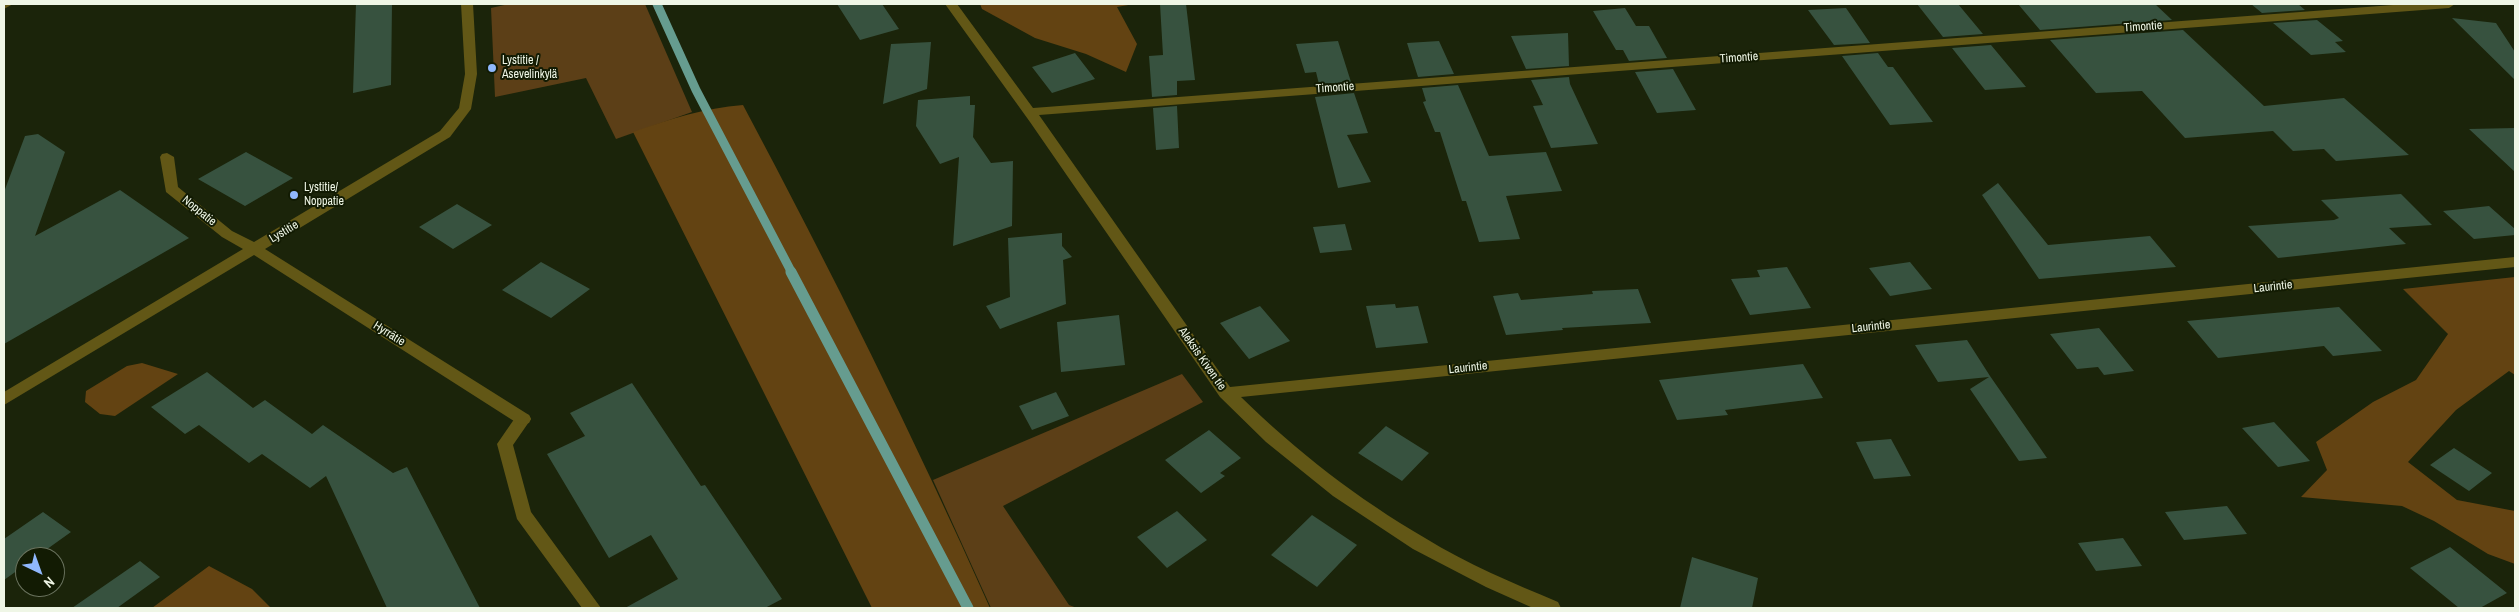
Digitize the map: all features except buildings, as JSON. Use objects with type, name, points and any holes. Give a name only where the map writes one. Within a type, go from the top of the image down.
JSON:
[{"type":"street","name":"Lystitie","points":[[4,399],[445,134],[465,108],[471,74],[467,4]]},
{"type":"street","name":"Aleksis Kiven tie","points":[[951,4],[1030,112],[1226,393],[1272,438],[1339,491],[1419,544],[1492,582],[1552,608]]},
{"type":"street","name":"Timontie","points":[[1030,112],[2449,4]]},
{"type":"street","name":"Noppatie","points":[[167,157],[171,189],[227,234],[255,249]]},
{"type":"street","name":"Hyrrätie","points":[[255,249],[523,419],[505,444],[523,514],[592,608]]},
{"type":"street","name":"Laurintie","points":[[1226,393],[2515,262]]},
{"type":"shaded area","points":[[509,4],[645,4],[692,112],[616,139],[586,78],[495,97],[491,8]]},
{"type":"shaded area","points":[[980,4],[1134,4],[1117,7],[1137,44],[1126,72],[1086,54],[1035,38],[982,9]]},
{"type":"shaded area","points":[[743,105],[871,354],[932,480],[990,608],[872,608],[633,132],[687,115]]},
{"type":"shaded area","points":[[2515,277],[2515,375],[2509,371],[2456,410],[2408,462],[2457,500],[2515,511],[2515,564],[2488,554],[2434,521],[2402,506],[2301,497],[2327,470],[2316,442],[2373,402],[2416,380],[2448,334],[2403,289]]},
{"type":"shaded area","points":[[142,363],[178,374],[115,416],[100,414],[85,402],[86,391],[127,366]]},
{"type":"shaded area","points":[[1182,374],[1203,402],[1003,506],[1069,605],[1077,608],[991,608],[933,480]]},
{"type":"shaded area","points":[[209,566],[252,589],[271,608],[152,608]]},
{"type":"waterway","points":[[657,4],[696,90],[792,273]]},
{"type":"waterway","points":[[791,272],[968,608]]},
{"type":"place","name":"Lystitie / Asevelinkylä","points":[[492,68]]},
{"type":"place","name":"Lystitie/ Noppatie","points":[[294,195]]}]
